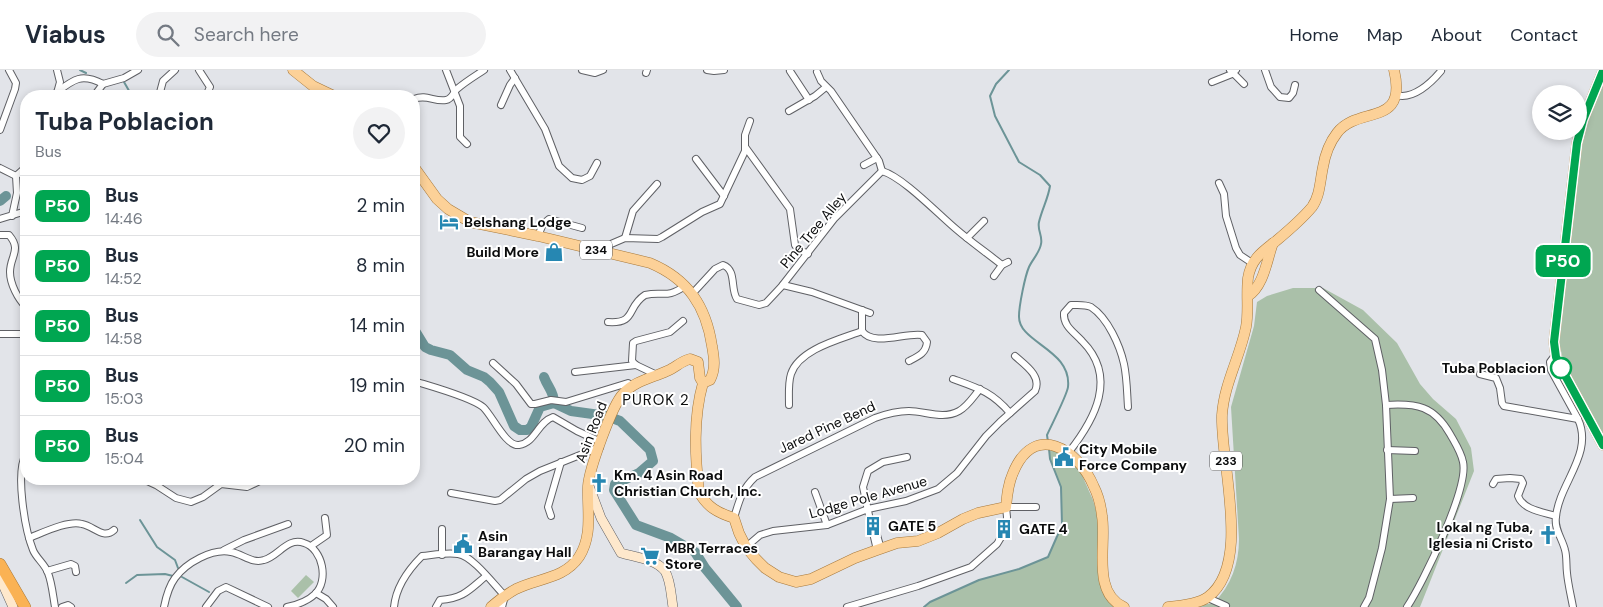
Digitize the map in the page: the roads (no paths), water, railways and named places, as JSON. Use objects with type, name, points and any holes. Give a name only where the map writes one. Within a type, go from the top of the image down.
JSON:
[{"type":"highway","points":[[0,564],[25,607]]},
{"type":"main road","points":[[293,70],[313,86],[321,90]]},
{"type":"main road","points":[[1252,263],[1259,254],[1302,218],[1313,205],[1317,197],[1326,155],[1341,128],[1353,121],[1386,110],[1392,104],[1396,95],[1394,70]]},
{"type":"main road","points":[[1603,71],[1583,120],[1577,143],[1554,342],[1556,357],[1603,445]]},
{"type":"main road","name":"234","points":[[420,175],[437,199],[448,209],[480,225],[538,236],[650,263],[667,270],[688,290],[701,306],[710,329],[714,365],[712,377],[708,382],[703,383]]},
{"type":"main road","points":[[1248,296],[1253,293],[1264,275],[1273,243]]},
{"type":"main road","name":"233","points":[[1208,598],[1219,585],[1231,557],[1230,512],[1222,413],[1245,330],[1248,279],[1252,263]]},
{"type":"main road","name":"Asin Road","points":[[673,607],[665,572],[657,564],[639,557],[620,553],[601,518],[588,485],[591,470],[616,406],[621,396],[632,386],[667,371],[686,360],[693,359],[698,362],[700,378],[703,383]]},
{"type":"main road","points":[[703,383],[699,398],[696,428],[700,492],[704,500],[716,511],[734,518],[746,547],[756,559],[779,577],[796,582],[811,579],[879,549],[897,543],[918,541],[970,516],[1006,507],[1008,487],[1013,472],[1026,453],[1041,444],[1053,444],[1069,452],[1078,461],[1094,486],[1102,517],[1102,573],[1112,597],[1124,607]]},
{"type":"main road","points":[[491,607],[517,588],[563,572],[575,562],[581,554],[589,530],[588,485]]},
{"type":"main road","points":[[0,578],[13,607]]},
{"type":"main road","points":[[1168,607],[1208,598]]},
{"type":"street","points":[[0,130],[15,90],[16,83],[9,70]]},
{"type":"street","points":[[57,70],[60,82],[58,90]]},
{"type":"street","points":[[98,90],[103,84],[124,78],[138,70]]},
{"type":"street","points":[[161,90],[163,81],[174,70]]},
{"type":"street","points":[[199,70],[210,87],[209,90]]},
{"type":"street","points":[[446,70],[460,106],[460,137],[467,144]]},
{"type":"street","points":[[420,98],[448,100],[455,91],[484,70]]},
{"type":"street","points":[[510,70],[545,129],[563,170],[572,178],[582,180],[590,176],[597,163]]},
{"type":"street","points":[[582,70],[595,73],[603,70]]},
{"type":"street","points":[[707,70],[724,70]]},
{"type":"street","points":[[1265,70],[1271,87],[1280,97],[1290,98],[1295,85]]},
{"type":"street","points":[[1396,95],[1410,95],[1431,82],[1441,70]]},
{"type":"street","points":[[790,71],[809,100]]},
{"type":"street","points":[[1212,82],[1233,71],[1244,84]]},
{"type":"street","points":[[817,72],[877,158],[882,171],[888,172],[967,238],[1005,264],[994,276]]},
{"type":"street","points":[[62,90],[78,78],[92,78],[103,84]]},
{"type":"street","points":[[501,104],[515,78]]},
{"type":"street","points":[[789,111],[809,100],[826,87]]},
{"type":"street","points":[[596,251],[625,238],[653,239],[662,237],[702,212],[718,206],[746,148],[745,135],[750,121]]},
{"type":"street","points":[[746,148],[786,201],[792,214],[795,245],[798,249],[808,254]]},
{"type":"street","points":[[864,165],[877,158]]},
{"type":"street","points":[[696,160],[724,196]]},
{"type":"street","points":[[0,168],[16,176]]},
{"type":"street","name":"Pine Tree Alley","points":[[688,290],[723,265],[731,272],[734,295],[737,299],[763,305],[783,285],[834,219],[882,171]]},
{"type":"street","points":[[16,176],[20,172]]},
{"type":"street","points":[[12,216],[17,193],[16,176]]},
{"type":"street","points":[[1219,183],[1224,194],[1226,216],[1236,248],[1242,257],[1252,263]]},
{"type":"street","points":[[625,238],[633,211],[657,184]]},
{"type":"street","points":[[0,220],[20,213]]},
{"type":"street","points":[[538,236],[543,224],[550,219],[582,228]]},
{"type":"street","points":[[967,238],[984,221]]},
{"type":"street","points":[[0,235],[9,236],[15,242],[16,250],[10,271],[11,282],[20,299]]},
{"type":"street","points":[[783,285],[812,292],[870,313]]},
{"type":"street","points":[[608,322],[619,322],[627,318],[635,303],[645,294],[665,295],[688,290]]},
{"type":"street","points":[[1319,290],[1375,339],[1382,370],[1386,405],[1390,500],[1382,548],[1364,607]]},
{"type":"street","points":[[1069,452],[1090,423],[1099,400],[1101,386],[1100,374],[1092,354],[1065,322],[1064,313],[1071,305],[1090,307],[1107,324],[1118,344],[1124,366],[1128,408]]},
{"type":"street","points":[[862,310],[862,331],[867,336],[875,338],[922,335],[927,342],[926,348],[921,355],[909,361]]},
{"type":"street","points":[[657,375],[636,365],[632,361],[632,345],[635,342],[668,333],[683,321]]},
{"type":"street","points":[[789,404],[789,381],[798,362],[819,347],[833,340],[862,331]]},
{"type":"street","points":[[0,334],[20,334]]},
{"type":"street","name":"Lodge Pole Avenue","points":[[746,547],[760,536],[773,530],[828,525],[868,509],[906,501],[938,489],[957,473],[986,436],[1035,391],[1038,385],[1036,376],[1015,356]]},
{"type":"street","points":[[1556,357],[1550,362],[1551,370],[1578,419],[1582,430],[1583,444],[1558,505],[1556,516],[1557,528],[1566,554],[1573,607]]},
{"type":"street","points":[[493,363],[516,384],[529,402],[535,404],[554,400],[566,402],[628,383],[632,386]]},
{"type":"street","points":[[575,372],[636,365]]},
{"type":"street","points":[[1480,374],[1496,378],[1504,406],[1578,419]]},
{"type":"street","points":[[953,379],[993,396],[1010,413]]},
{"type":"street","points":[[420,383],[466,398],[482,406],[513,445],[523,444],[531,439],[542,423],[553,416],[577,431],[602,441]]},
{"type":"street","name":"Jared Pine Bend","points":[[734,518],[746,485],[755,477],[886,414],[911,411],[940,415],[958,412],[966,406],[980,389]]},
{"type":"street","points":[[1386,405],[1406,404],[1428,409],[1439,416],[1464,462],[1463,478],[1456,502],[1426,571],[1407,607]]},
{"type":"street","points":[[452,493],[500,500],[532,475],[602,441]]},
{"type":"street","points":[[1387,450],[1415,452]]},
{"type":"street","points":[[879,549],[863,488],[868,471],[883,462],[907,457]]},
{"type":"street","points":[[550,516],[548,508],[561,462]]},
{"type":"street","points":[[1493,484],[1495,480],[1500,478],[1520,479],[1523,482],[1518,496],[1520,501],[1532,509],[1556,516]]},
{"type":"street","points":[[21,485],[21,495],[29,538],[35,554],[47,571],[55,607]]},
{"type":"street","points":[[157,485],[176,498],[191,502],[203,497],[220,485]]},
{"type":"street","points":[[230,485],[247,487],[253,485]]},
{"type":"street","points":[[815,492],[828,525]]},
{"type":"street","points":[[1390,500],[1414,498]]},
{"type":"street","points":[[847,607],[918,586],[972,567],[997,544],[1004,529],[1006,507],[1036,507]]},
{"type":"street","points":[[311,546],[327,535],[325,518]]},
{"type":"street","points":[[29,538],[75,524],[84,524],[105,534],[114,530]]},
{"type":"street","points":[[164,607],[172,583],[180,572],[210,554],[223,551],[244,540],[288,524]]},
{"type":"street","points":[[442,530],[442,554]]},
{"type":"street","points":[[223,551],[237,553],[258,561],[271,557],[293,542],[298,541],[311,546],[320,560],[323,573],[320,587],[316,593],[301,603],[287,607]]},
{"type":"street","points":[[394,607],[400,585],[422,556],[460,554],[473,562],[505,596],[502,607]]},
{"type":"street","points":[[47,571],[71,564],[75,566],[76,572]]},
{"type":"street","points":[[436,607],[440,600],[453,599],[463,595],[486,576]]},
{"type":"street","points":[[206,607],[218,591],[226,587],[268,607]]},
{"type":"street","points":[[316,593],[326,599],[333,607]]},
{"type":"street","points":[[1208,598],[1224,606]]},
{"type":"street","points":[[62,607],[68,605],[71,607]]},
{"type":"waterway","points":[[80,70],[86,73]]},
{"type":"waterway","points":[[1009,70],[996,84],[990,96],[995,116],[1019,162],[1040,175],[1050,186],[1039,222],[1040,247],[1027,271],[1019,316],[1021,325],[1027,333],[1054,355],[1062,364],[1067,374],[1067,391],[1047,435],[1048,442]]},
{"type":"waterway","points":[[124,82],[129,90]]},
{"type":"waterway","points":[[0,201],[6,196]]},
{"type":"waterway","points":[[420,339],[425,347],[450,355],[467,370],[484,377],[490,382],[499,392],[514,426],[520,430],[527,430],[531,427],[540,407],[554,403],[571,411],[607,416],[620,421],[650,450],[653,461],[639,473],[615,484],[614,490],[636,525],[671,538],[695,552],[705,568],[737,607]]},
{"type":"waterway","points":[[544,377],[552,392],[554,403]]},
{"type":"waterway","points":[[924,607],[930,602],[979,580],[1019,569],[1048,557],[1062,525],[1061,487],[1050,459],[1049,449]]},
{"type":"waterway","points":[[140,520],[157,547],[175,560],[178,568]]},
{"type":"waterway","points":[[126,583],[137,575],[165,574],[173,576]]},
{"type":"waterway","points":[[182,577],[209,592]]},
{"type":"place","name":"Belshang Lodge","points":[[449,222]]},
{"type":"place","name":"Build More","points":[[554,252]]},
{"type":"place","name":"Tuba Poblacion","points":[[1561,368]]},
{"type":"place","name":"City Mobile Force Company","points":[[1064,457]]},
{"type":"place","name":"Km. 4 Asin Road Christian Church, Inc.","points":[[599,483]]},
{"type":"place","name":"GATE 5","points":[[873,526]]},
{"type":"place","name":"GATE 4","points":[[1004,529]]},
{"type":"place","name":"Lokal ng Tuba, Iglesia ni Cristo","points":[[1548,535]]},
{"type":"place","name":"Asin Barangay Hall","points":[[463,544]]},
{"type":"place","name":"MBR Terraces Store","points":[[650,556]]},
{"type":"district","name":"PUROK 2","points":[[656,400]]}]
